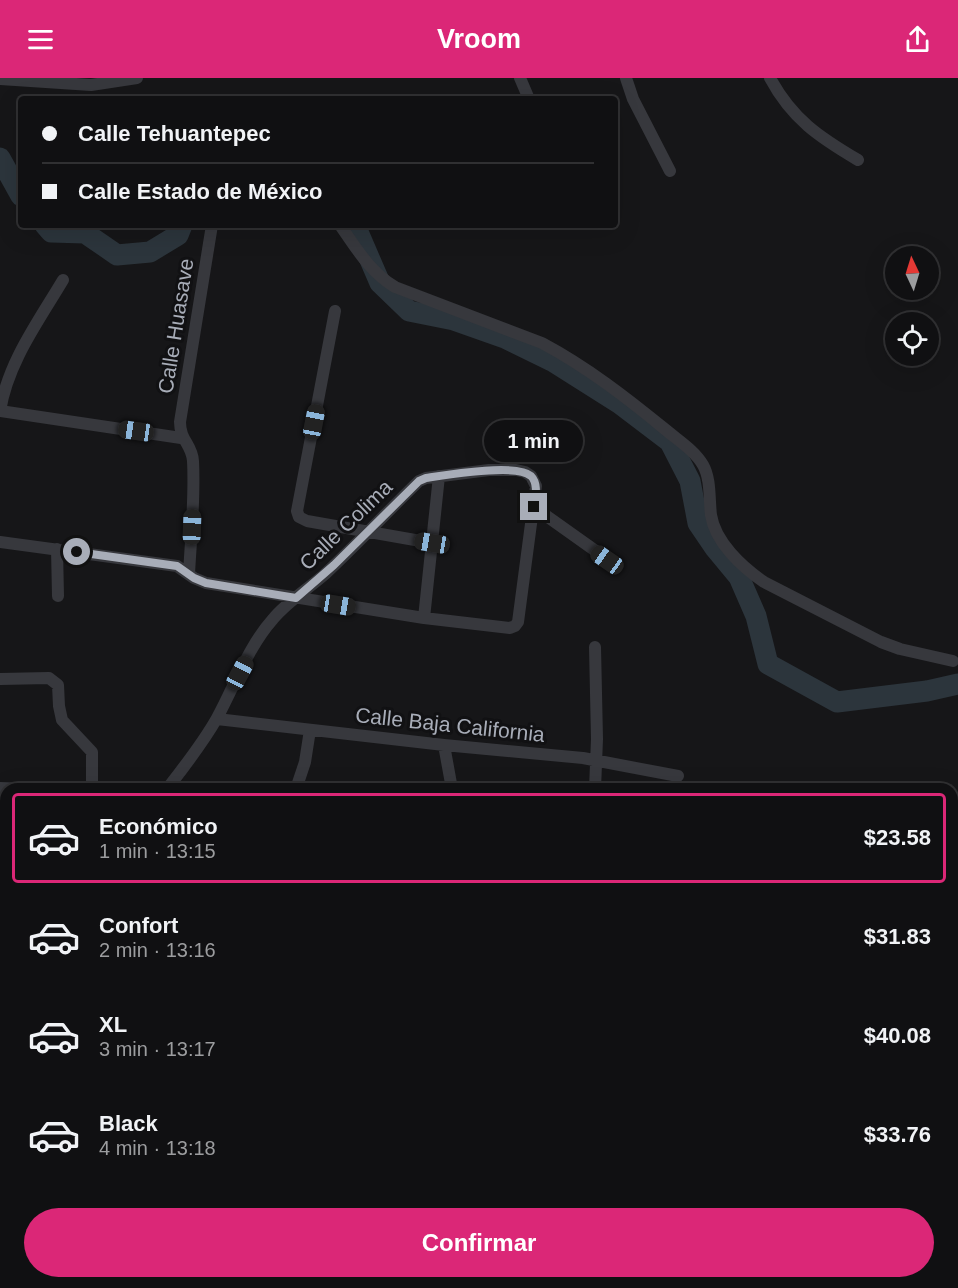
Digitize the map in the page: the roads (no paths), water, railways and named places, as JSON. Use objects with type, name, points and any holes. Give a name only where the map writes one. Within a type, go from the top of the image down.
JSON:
[{"type":"street","points":[[0,79],[91,85],[137,78]]},
{"type":"street","points":[[520,78],[528,96]]},
{"type":"street","points":[[626,78],[633,99],[670,171]]},
{"type":"street","points":[[770,78],[789,108],[804,124],[819,137],[858,160]]},
{"type":"street","name":"Calle Huasave","points":[[189,574],[193,458],[191,450],[181,438],[180,422],[212,228]]},
{"type":"street","points":[[342,228],[366,263],[383,280],[395,287],[542,343],[561,353],[630,400],[691,451],[707,476],[714,526],[731,552],[751,573],[864,635],[900,649],[953,661]]},
{"type":"street","points":[[63,280],[15,361],[4,388],[0,411],[181,438]]},
{"type":"street","points":[[335,311],[297,511],[302,520],[432,543]]},
{"type":"street","name":"Calle Colima","points":[[171,783],[217,719],[272,619],[319,579],[419,481],[438,476],[489,470],[525,472],[531,476],[536,486],[534,507]]},
{"type":"street","points":[[424,618],[438,476]]},
{"type":"street","points":[[0,542],[177,566],[206,583],[424,618],[503,628],[515,626],[518,622],[534,507],[607,560]]},
{"type":"street","points":[[57,549],[58,596]]},
{"type":"street","points":[[595,647],[595,783]]},
{"type":"street","points":[[0,679],[49,678],[58,685],[58,706],[62,720],[92,752],[92,783]]},
{"type":"street","name":"Calle Baja California","points":[[217,719],[597,760],[678,776]]},
{"type":"street","points":[[298,783],[305,762],[310,730]]},
{"type":"street","points":[[444,745],[451,783]]},
{"type":"street","points":[[0,967],[0,978]]},
{"type":"waterway","points":[[0,158],[18,191]]},
{"type":"waterway","points":[[48,228],[51,232],[85,233],[117,255],[150,252],[178,235],[181,228]]},
{"type":"waterway","points":[[356,228],[380,283],[409,311],[454,320],[505,338],[552,361],[620,404],[670,442],[690,481],[698,523],[739,577],[756,616],[768,664],[837,702],[927,691],[958,684]]}]
